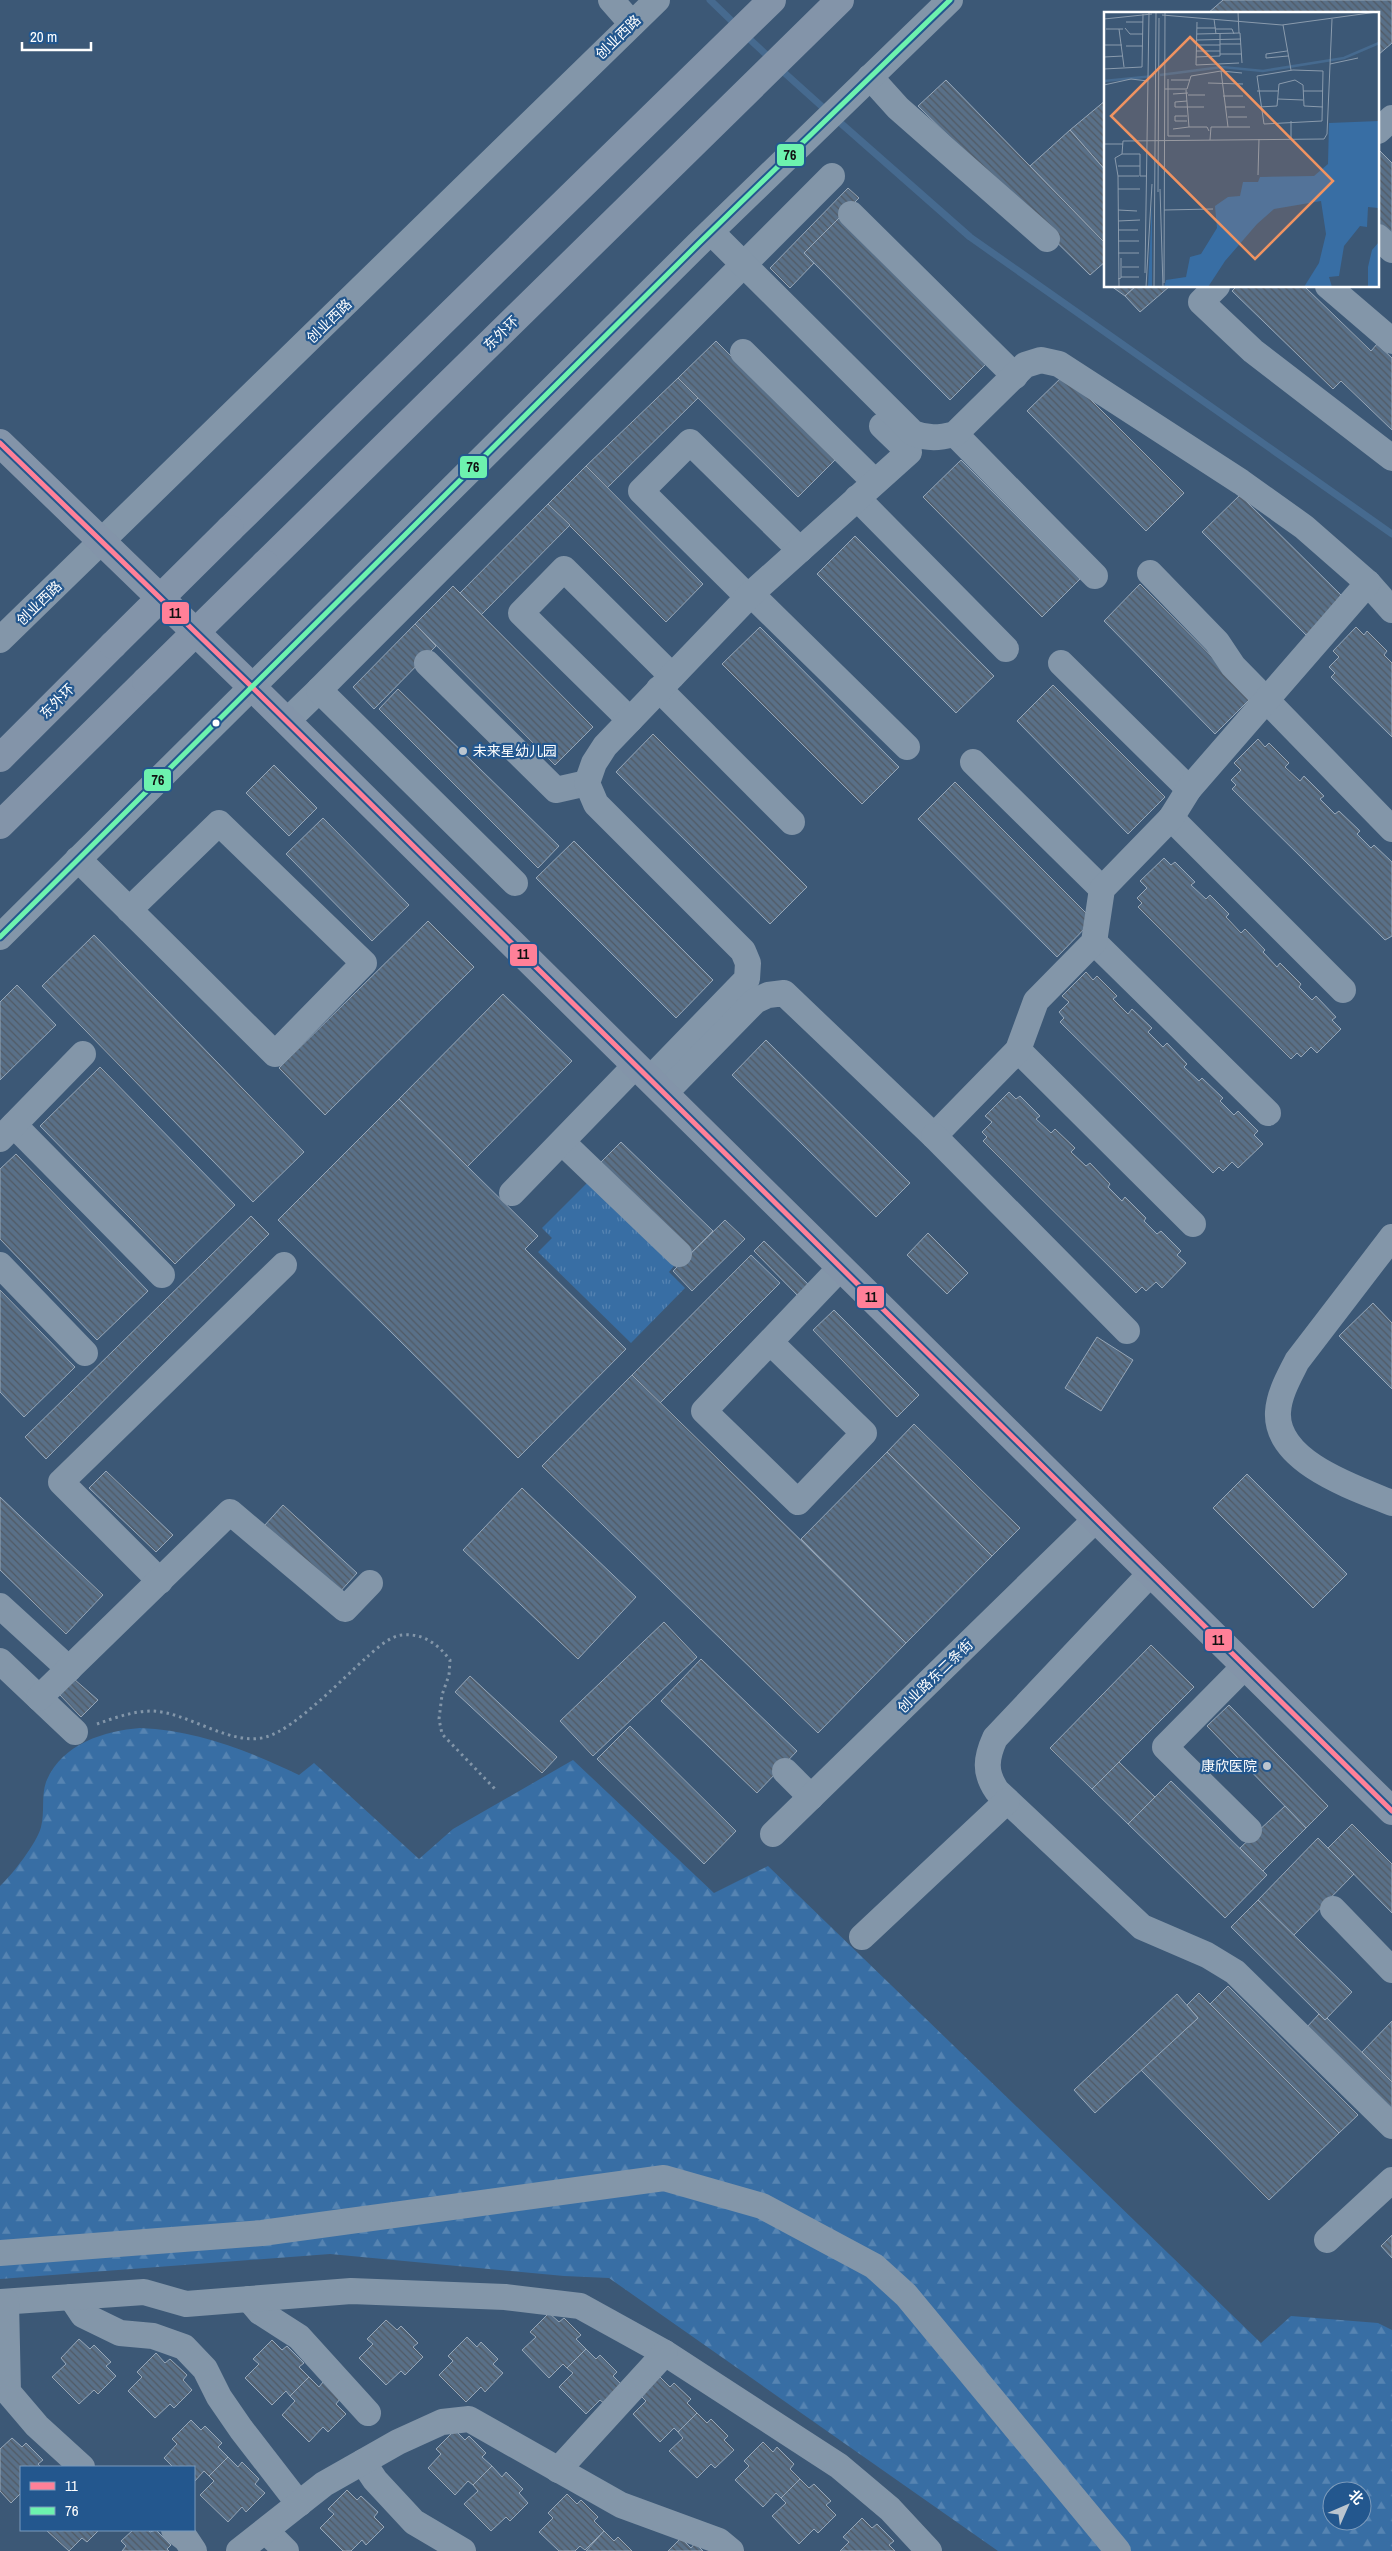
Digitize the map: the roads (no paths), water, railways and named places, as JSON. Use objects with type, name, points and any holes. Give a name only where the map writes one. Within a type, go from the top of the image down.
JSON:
[{"type":"main road","name":"东外环","points":[[1,756],[230,529],[772,0]]},
{"type":"main road","name":"东外环","points":[[39,788],[840,0]]},
{"type":"main road","points":[[0,443],[288,721],[1391,1809]]},
{"type":"main road","points":[[0,826],[39,788]]},
{"type":"main road","points":[[0,835],[39,788]]},
{"type":"street","points":[[611,0],[632,24]]},
{"type":"street","name":"创业西路","points":[[0,640],[102,543],[657,0]]},
{"type":"street","points":[[0,937],[251,686],[787,157],[950,0]]},
{"type":"street","points":[[869,78],[898,108],[1047,239]]},
{"type":"street","points":[[288,721],[832,176]]},
{"type":"street","points":[[852,214],[1015,376]]},
{"type":"street","points":[[705,238],[913,433],[917,445]]},
{"type":"street","points":[[1380,239],[1392,250]]},
{"type":"street","points":[[1215,288],[1201,302],[1253,351],[1392,458]]},
{"type":"street","points":[[1330,288],[1392,341]]},
{"type":"street","points":[[743,352],[1006,649]]},
{"type":"street","points":[[1127,1331],[934,1136],[784,993],[596,804],[587,784],[594,763],[605,746],[750,596],[866,490],[917,445],[954,434],[1025,365],[1041,360],[1058,364],[1241,482],[1304,526],[1368,583],[1392,610]]},
{"type":"street","points":[[954,434],[1095,576]]},
{"type":"street","points":[[800,550],[690,442],[641,491],[907,747]]},
{"type":"street","points":[[630,720],[521,613],[564,569],[792,822]]},
{"type":"street","points":[[1150,573],[1217,642],[1233,666],[1392,829]]},
{"type":"street","points":[[934,1136],[1018,1050],[1036,1001],[1094,942],[1102,889],[1171,818],[1189,790],[1368,583]]},
{"type":"street","points":[[427,663],[556,790],[587,784]]},
{"type":"street","points":[[1061,664],[1189,790]]},
{"type":"street","points":[[319,690],[515,883]]},
{"type":"street","points":[[973,762],[1102,889]]},
{"type":"street","points":[[1171,818],[1344,990]]},
{"type":"street","points":[[78,859],[275,1054],[364,963],[220,823],[130,910]]},
{"type":"street","points":[[1094,942],[1268,1113]]},
{"type":"street","points":[[650,1079],[747,979],[748,963],[743,951]]},
{"type":"street","points":[[512,1193],[562,1142],[755,1001],[768,995],[784,993]]},
{"type":"street","points":[[1018,1050],[1193,1224]]},
{"type":"street","points":[[83,1054],[7,1132],[162,1275]]},
{"type":"street","points":[[562,1142],[679,1254]]},
{"type":"street","points":[[1391,1242],[1297,1362],[1286,1383],[1278,1413],[1282,1435],[1299,1456],[1348,1486],[1392,1502]]},
{"type":"street","points":[[160,1581],[60,1482],[284,1265]]},
{"type":"street","points":[[0,1266],[86,1352]]},
{"type":"street","points":[[770,1342],[864,1434],[798,1502],[704,1411],[841,1267]]},
{"type":"street","points":[[39,1698],[230,1512],[345,1609],[370,1583]]},
{"type":"street","name":"创业路东二条街","points":[[773,1834],[1096,1519]]},
{"type":"street","points":[[1151,1573],[995,1738],[986,1766],[990,1781],[1007,1801],[1142,1927],[1207,1955],[1236,1972],[1392,2126]]},
{"type":"street","points":[[0,1606],[69,1669]]},
{"type":"street","points":[[0,1661],[75,1732]]},
{"type":"street","points":[[1245,1666],[1165,1747],[1249,1830]]},
{"type":"street","points":[[786,1771],[811,1797]]},
{"type":"street","points":[[862,1937],[1007,1801]]},
{"type":"street","points":[[1333,1909],[1392,1970]]},
{"type":"street","points":[[0,2253],[262,2233],[664,2178],[762,2206],[874,2266],[906,2295],[1118,2551]]},
{"type":"street","points":[[1327,2240],[1392,2180]]},
{"type":"street","points":[[81,2466],[37,2426],[8,2392],[3,2302],[144,2292],[186,2304],[351,2291],[505,2297],[580,2306],[665,2352],[839,2466],[890,2509],[929,2551]]},
{"type":"street","points":[[71,2297],[83,2315],[120,2333],[153,2336],[184,2347],[206,2369],[219,2397],[298,2504]]},
{"type":"street","points":[[249,2299],[260,2312],[298,2338],[368,2413]]},
{"type":"street","points":[[558,2470],[665,2352]]},
{"type":"street","points":[[239,2551],[324,2484],[442,2422],[469,2419],[621,2505],[719,2541],[730,2551]]},
{"type":"street","points":[[363,2462],[375,2480],[414,2522],[463,2551]]},
{"type":"street","points":[[175,2531],[186,2539],[194,2551]]},
{"type":"street","points":[[266,2531],[286,2551]]},
{"type":"waterway","points":[[710,0],[737,26]]},
{"type":"waterway","points":[[744,34],[771,59]]},
{"type":"waterway","points":[[778,67],[828,112]]},
{"type":"waterway","points":[[836,119],[970,237],[1392,534]]},
{"type":"place","name":"未来星幼儿园","points":[[463,751]]},
{"type":"place","name":"康欣医院","points":[[1267,1766]]}]
